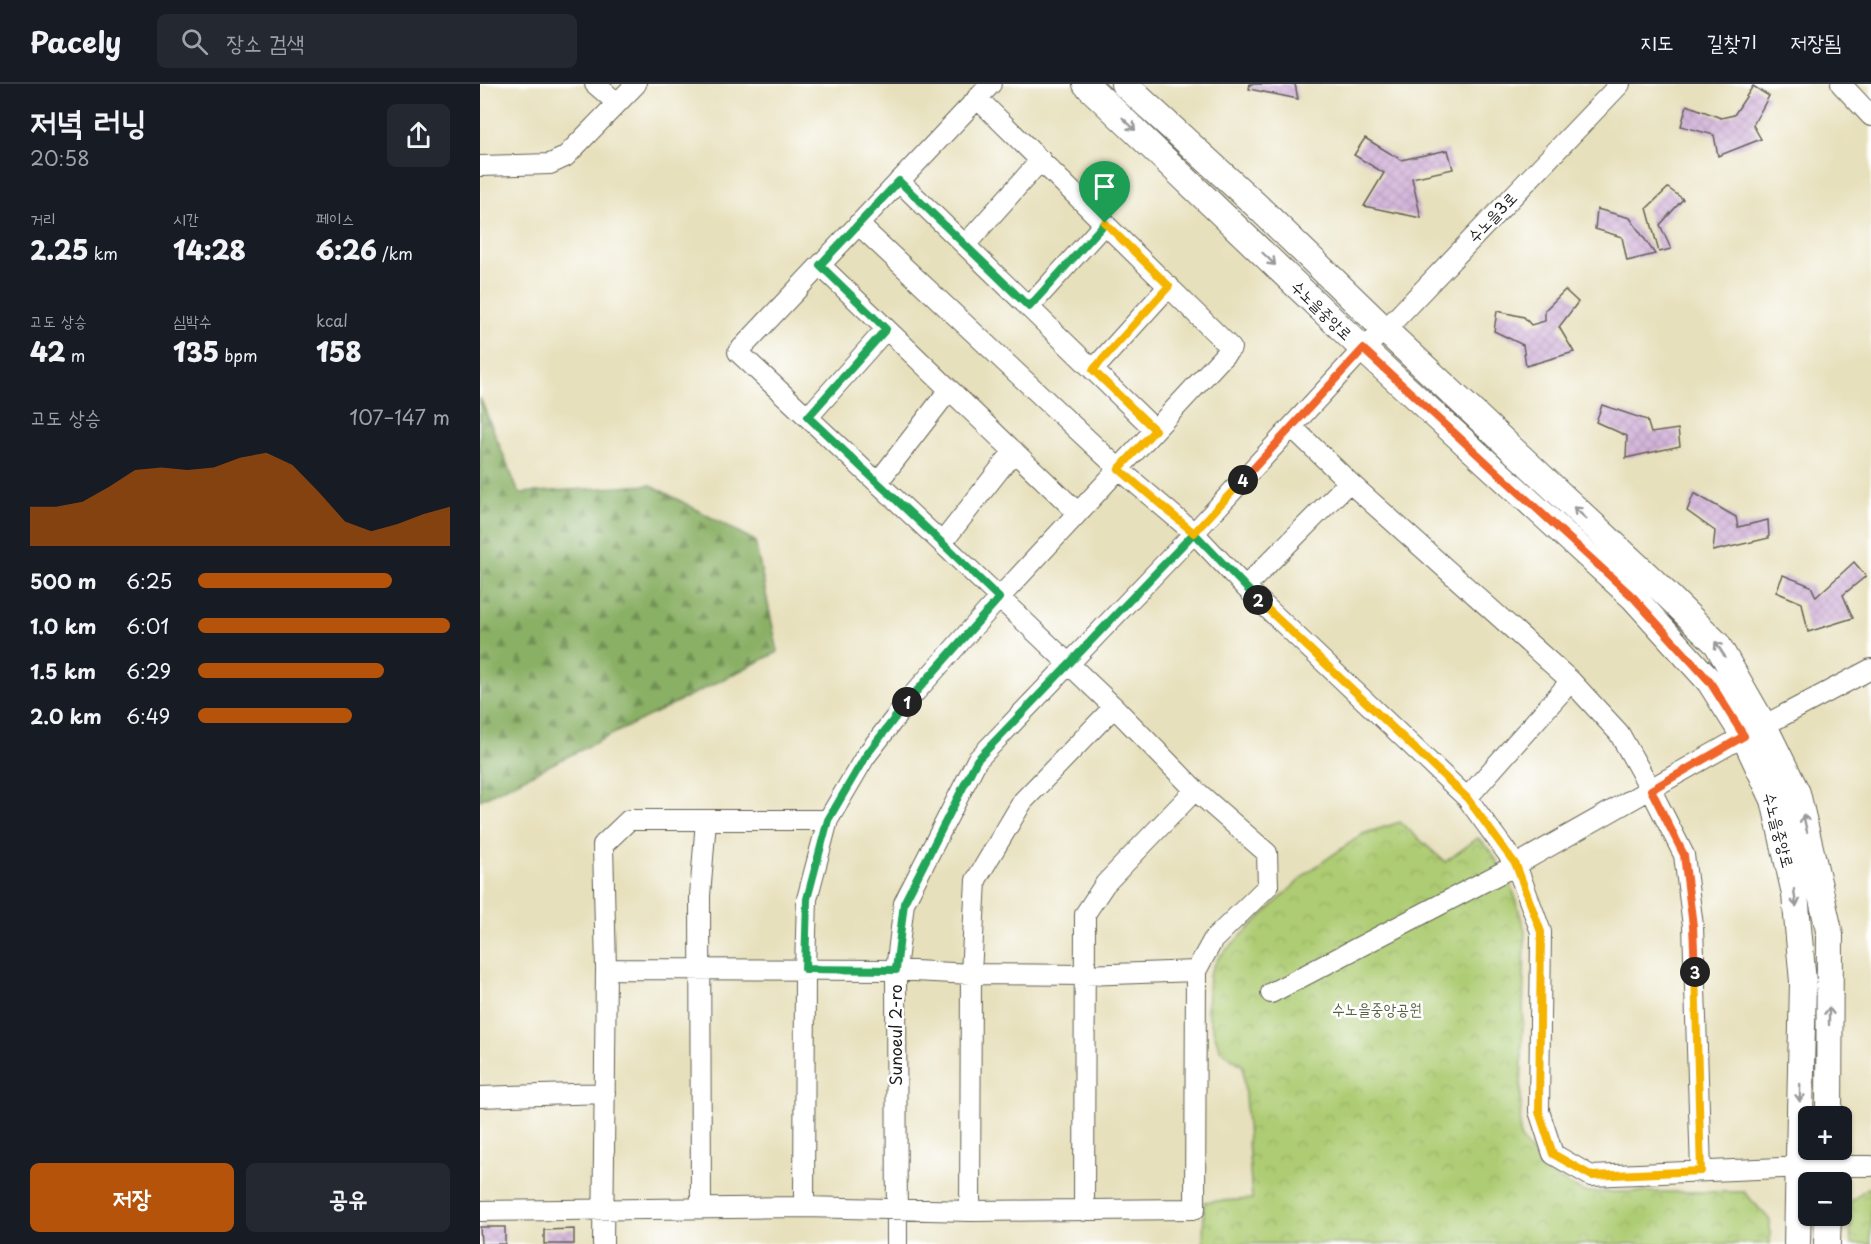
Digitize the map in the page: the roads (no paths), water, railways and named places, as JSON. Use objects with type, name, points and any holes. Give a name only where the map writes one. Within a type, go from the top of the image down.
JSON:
[{"type":"main road","name":"수노을중앙로","points":[[1086,84],[1363,349],[1634,598],[1754,731],[1797,793],[1830,935],[1829,1106]]},
{"type":"main road","name":"수노을중앙로","points":[[1124,84],[1257,206],[1717,644],[1754,731],[1774,800],[1795,894],[1803,982],[1797,1244]]},
{"type":"main road","points":[[1827,1244],[1828,1226]]},
{"type":"street","points":[[595,84],[617,103]]},
{"type":"street","points":[[480,166],[550,164],[565,157],[636,84]]},
{"type":"street","name":"수노을3로","points":[[1363,349],[1385,330],[1620,84]]},
{"type":"street","points":[[1841,84],[1871,116]]},
{"type":"street","points":[[480,1211],[804,1207],[970,1211],[1195,1209],[1196,971],[1213,940],[1268,886],[1267,853],[1195,790],[1114,707],[1069,666],[999,598],[942,543],[878,482],[738,352],[984,91],[1041,160],[1231,348],[999,598],[904,705],[865,757],[828,820],[807,899],[804,1207]]},
{"type":"street","points":[[964,245],[1041,160]]},
{"type":"street","points":[[899,181],[1155,430]]},
{"type":"street","points":[[1029,307],[1105,223]]},
{"type":"street","points":[[858,224],[1119,469],[1194,533],[1245,587],[1467,798],[1516,865],[1541,932],[1539,1112],[1553,1154],[1592,1176],[1871,1166]]},
{"type":"street","points":[[820,265],[1078,513]]},
{"type":"street","points":[[1093,370],[1169,286]]},
{"type":"street","points":[[808,417],[886,329]]},
{"type":"street","name":"Sunoeul 2-ro","points":[[897,1244],[896,970],[904,903],[977,760],[1194,533],[1363,349]]},
{"type":"street","points":[[878,482],[949,390]]},
{"type":"street","points":[[1292,427],[1349,482],[1571,681],[1619,734],[1651,790],[1684,855],[1693,926],[1701,1171]]},
{"type":"street","points":[[942,543],[1014,451]]},
{"type":"street","points":[[1245,587],[1349,482]]},
{"type":"street","points":[[1271,993],[1516,865],[1754,731],[1871,669]]},
{"type":"street","points":[[1467,798],[1571,681]]},
{"type":"street","points":[[970,1211],[971,974],[976,880],[1023,801],[1114,707]]},
{"type":"street","points":[[1084,1211],[1084,914],[1105,884],[1195,790]]},
{"type":"street","points":[[603,1244],[606,969],[603,845],[629,820],[828,820]]},
{"type":"street","points":[[701,1208],[700,896],[706,820]]},
{"type":"street","points":[[606,969],[896,970],[971,974],[1085,975],[1196,971]]},
{"type":"street","points":[[480,1097],[605,1093]]},
{"type":"park label","name":"수노을중앙공원","points":[[1377,1009]]}]
